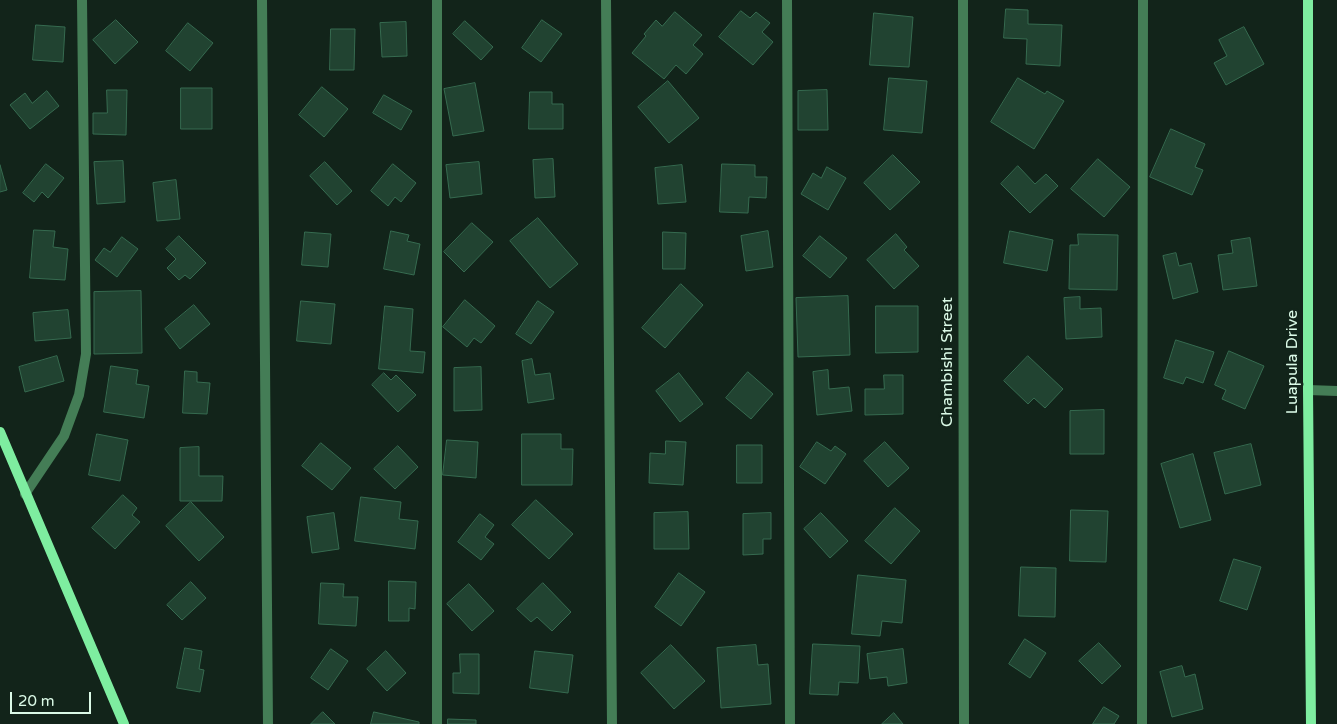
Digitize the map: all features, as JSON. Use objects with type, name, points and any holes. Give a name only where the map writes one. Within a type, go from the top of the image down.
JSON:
[{"type":"street","points":[[25,494],[64,436],[79,395],[86,354],[82,0]]},
{"type":"street","points":[[262,0],[268,724]]},
{"type":"street","points":[[436,0],[437,724]]},
{"type":"street","points":[[606,0],[612,724]]},
{"type":"street","points":[[787,0],[790,724]]},
{"type":"street","name":"Chambishi Street","points":[[963,0],[964,724]]},
{"type":"street","points":[[1142,724],[1143,0]]},
{"type":"street","name":"Luapula Drive","points":[[1308,0],[1308,390],[1311,724]]},
{"type":"street","points":[[1308,390],[1337,391]]},
{"type":"street","points":[[0,432],[124,724]]},
{"type":"building","points":[[1006,9],[1028,10],[1028,24],[1062,25],[1060,66],[1026,64],[1027,39],[1004,38]]},
{"type":"building","points":[[741,11],[750,18],[756,12],[770,23],[762,32],[773,42],[753,65],[719,37]]},
{"type":"building","points":[[675,12],[702,35],[693,45],[703,54],[686,74],[676,65],[664,79],[632,53],[656,20],[662,26]]},
{"type":"building","points":[[874,13],[913,17],[909,67],[870,65]]},
{"type":"building","points":[[116,20],[138,42],[115,64],[93,40]]},
{"type":"building","points":[[542,20],[562,34],[541,62],[522,48]]},
{"type":"building","points":[[465,21],[493,47],[481,60],[453,34]]},
{"type":"building","points":[[406,22],[407,56],[382,57],[380,23]]},
{"type":"building","points":[[188,23],[213,43],[190,71],[166,51]]},
{"type":"building","points":[[36,25],[65,27],[63,62],[33,60]]},
{"type":"building","points":[[1244,27],[1264,64],[1226,85],[1214,63],[1227,56],[1219,40]]},
{"type":"building","points":[[331,29],[355,29],[354,70],[330,70]]},
{"type":"building","points":[[889,78],[927,81],[922,133],[884,130]]},
{"type":"building","points":[[1018,78],[1045,94],[1047,91],[1064,101],[1034,149],[991,122]]},
{"type":"building","points":[[668,81],[699,118],[669,143],[638,107]]},
{"type":"building","points":[[475,83],[484,131],[453,136],[444,89]]},
{"type":"building","points":[[322,87],[348,109],[324,137],[299,115]]},
{"type":"building","points":[[181,88],[212,88],[212,129],[181,129]]},
{"type":"building","points":[[107,90],[127,90],[126,135],[93,134],[93,113],[107,113]]},
{"type":"building","points":[[827,90],[828,130],[798,130],[798,91]]},
{"type":"building","points":[[47,91],[59,106],[30,129],[10,105],[25,93],[32,103]]},
{"type":"building","points":[[530,92],[552,92],[552,104],[563,104],[563,129],[529,129]]},
{"type":"building","points":[[384,95],[412,111],[401,130],[373,113]]},
{"type":"building","points":[[1171,129],[1205,144],[1195,167],[1203,170],[1192,195],[1150,177]]},
{"type":"building","points":[[893,155],[920,182],[890,210],[864,183]]},
{"type":"building","points":[[553,159],[555,197],[535,198],[533,160]]},
{"type":"building","points":[[1098,159],[1130,187],[1104,217],[1071,189]]},
{"type":"building","points":[[123,161],[125,202],[97,204],[94,162]]},
{"type":"building","points":[[325,162],[352,191],[337,205],[310,176]]},
{"type":"building","points":[[479,162],[482,194],[450,198],[446,165]]},
{"type":"building","points":[[46,164],[64,178],[48,198],[42,192],[34,202],[23,193]]},
{"type":"building","points":[[393,164],[416,183],[401,202],[395,197],[388,206],[371,191]]},
{"type":"building","points":[[722,164],[755,165],[755,177],[767,177],[766,198],[749,197],[748,213],[720,212]]},
{"type":"building","points":[[0,165],[7,190],[0,192]]},
{"type":"building","points":[[682,165],[686,202],[658,204],[655,168]]},
{"type":"building","points":[[1018,166],[1035,184],[1046,174],[1058,186],[1030,213],[1001,184]]},
{"type":"building","points":[[827,167],[846,178],[828,210],[801,194],[813,173],[821,178]]},
{"type":"building","points":[[176,180],[180,219],[157,221],[153,183]]},
{"type":"building","points":[[538,218],[578,264],[550,288],[510,241]]},
{"type":"building","points":[[472,223],[493,242],[464,272],[444,252]]},
{"type":"building","points":[[34,230],[55,231],[53,247],[68,249],[65,280],[30,278]]},
{"type":"building","points":[[391,231],[409,235],[407,241],[420,244],[414,275],[384,269]]},
{"type":"building","points":[[768,231],[773,267],[746,271],[741,236]]},
{"type":"building","points":[[1010,231],[1053,240],[1047,271],[1004,263]]},
{"type":"building","points":[[305,232],[331,234],[328,267],[302,265]]},
{"type":"building","points":[[663,232],[686,233],[685,269],[663,269]]},
{"type":"building","points":[[896,234],[907,247],[904,250],[919,266],[894,289],[867,260]]},
{"type":"building","points":[[1078,234],[1118,235],[1117,290],[1069,289],[1070,245],[1078,245]]},
{"type":"building","points":[[179,236],[206,263],[190,279],[185,275],[179,280],[167,268],[176,259],[166,249]]},
{"type":"building","points":[[820,236],[847,258],[830,278],[803,256]]},
{"type":"building","points":[[122,237],[138,249],[117,277],[95,260],[104,248],[110,252]]},
{"type":"building","points":[[1250,238],[1257,286],[1223,290],[1218,255],[1233,253],[1231,241]]},
{"type":"building","points":[[1176,253],[1179,266],[1191,263],[1198,292],[1173,299],[1163,256]]},
{"type":"building","points":[[681,284],[703,305],[665,348],[642,328]]},
{"type":"building","points":[[141,291],[142,353],[94,354],[94,292]]},
{"type":"building","points":[[848,296],[850,355],[798,357],[796,298]]},
{"type":"building","points":[[1080,297],[1080,309],[1101,308],[1102,337],[1066,339],[1064,298]]},
{"type":"building","points":[[465,300],[495,326],[481,343],[474,338],[467,347],[443,327]]},
{"type":"building","points":[[301,301],[335,304],[331,344],[297,341]]},
{"type":"building","points":[[538,301],[554,312],[531,344],[516,334]]},
{"type":"building","points":[[194,305],[210,324],[180,349],[165,329]]},
{"type":"building","points":[[385,306],[413,309],[410,351],[425,352],[423,373],[379,369]]},
{"type":"building","points":[[876,306],[918,306],[918,352],[876,353]]},
{"type":"building","points":[[68,310],[71,338],[35,341],[33,313]]},
{"type":"building","points":[[1176,340],[1214,352],[1203,383],[1186,377],[1183,384],[1164,378]]},
{"type":"building","points":[[1229,351],[1264,366],[1245,409],[1222,399],[1226,390],[1215,385]]},
{"type":"building","points":[[57,356],[64,381],[25,392],[19,367]]},
{"type":"building","points":[[1028,356],[1063,389],[1045,408],[1034,398],[1028,404],[1004,381]]},
{"type":"building","points":[[532,359],[535,375],[550,373],[554,399],[528,403],[522,361]]},
{"type":"building","points":[[111,366],[138,370],[136,384],[149,386],[144,418],[104,412]]},
{"type":"building","points":[[481,367],[482,410],[454,411],[454,368]]},
{"type":"building","points":[[828,370],[829,389],[849,387],[852,411],[817,415],[813,372]]},
{"type":"building","points":[[185,371],[197,372],[197,382],[210,383],[207,414],[183,413]]},
{"type":"building","points":[[748,372],[773,394],[751,419],[726,398]]},
{"type":"building","points":[[384,373],[391,380],[396,375],[416,395],[398,412],[372,385]]},
{"type":"building","points":[[679,373],[703,404],[680,422],[656,391]]},
{"type":"building","points":[[884,375],[903,375],[903,414],[865,415],[865,389],[884,389]]},
{"type":"building","points":[[1104,410],[1104,454],[1070,454],[1070,411]]},
{"type":"building","points":[[97,434],[128,440],[120,481],[89,475]]},
{"type":"building","points":[[522,434],[561,434],[561,449],[573,449],[572,485],[522,485]]},
{"type":"building","points":[[447,440],[478,442],[476,478],[443,475]]},
{"type":"building","points":[[666,441],[686,442],[683,485],[649,483],[650,453],[665,454]]},
{"type":"building","points":[[817,442],[831,451],[835,446],[846,454],[825,484],[800,467]]},
{"type":"building","points":[[885,442],[909,468],[888,487],[864,461]]},
{"type":"building","points":[[321,443],[351,468],[332,490],[302,466]]},
{"type":"building","points":[[1251,444],[1261,485],[1225,494],[1214,453]]},
{"type":"building","points":[[737,445],[762,445],[762,483],[737,483]]},
{"type":"building","points":[[398,446],[418,467],[395,489],[374,469]]},
{"type":"building","points":[[199,447],[199,476],[223,476],[222,501],[180,501],[180,448]]},
{"type":"building","points":[[1193,454],[1211,520],[1180,528],[1161,464]]},
{"type":"building","points":[[123,495],[137,508],[132,515],[140,522],[115,549],[92,528]]},
{"type":"building","points":[[361,497],[401,502],[399,519],[418,521],[415,549],[355,541]]},
{"type":"building","points":[[536,500],[573,534],[549,559],[512,525]]},
{"type":"building","points":[[191,502],[224,537],[199,561],[166,526]]},
{"type":"building","points":[[895,508],[920,531],[891,564],[865,541]]},
{"type":"building","points":[[1071,510],[1108,511],[1106,562],[1070,561]]},
{"type":"building","points":[[688,512],[689,549],[654,549],[654,513]]},
{"type":"building","points":[[334,513],[339,549],[312,553],[307,517]]},
{"type":"building","points":[[771,513],[771,539],[763,539],[763,554],[743,555],[743,514]]},
{"type":"building","points":[[821,513],[848,541],[830,558],[804,529]]},
{"type":"building","points":[[480,514],[494,525],[485,537],[494,544],[481,560],[458,542]]},
{"type":"building","points":[[1234,559],[1261,567],[1247,610],[1220,601]]},
{"type":"building","points":[[1021,567],[1056,568],[1055,617],[1019,616]]},
{"type":"building","points":[[679,573],[705,592],[681,626],[655,607]]},
{"type":"building","points":[[858,575],[906,580],[902,623],[882,621],[880,636],[852,634]]},
{"type":"building","points":[[389,581],[416,582],[415,609],[409,608],[409,621],[389,621]]},
{"type":"building","points":[[191,582],[206,598],[182,620],[167,605]]},
{"type":"building","points":[[321,583],[344,584],[343,597],[358,597],[356,626],[319,624]]},
{"type":"building","points":[[543,583],[571,612],[552,631],[537,617],[531,622],[517,609]]},
{"type":"building","points":[[469,584],[494,611],[472,631],[447,604]]},
{"type":"building","points":[[1025,639],[1046,653],[1030,678],[1009,664]]},
{"type":"building","points":[[1099,643],[1121,666],[1102,684],[1079,661]]},
{"type":"building","points":[[813,644],[860,646],[858,683],[839,682],[838,695],[810,694]]},
{"type":"building","points":[[671,645],[705,681],[674,709],[641,673]]},
{"type":"building","points":[[756,645],[758,665],[768,664],[771,704],[721,708],[717,648]]},
{"type":"building","points":[[185,648],[202,651],[199,669],[204,670],[200,692],[177,688]]},
{"type":"building","points":[[331,649],[348,661],[328,690],[311,678]]},
{"type":"building","points":[[903,649],[907,683],[888,686],[887,677],[870,679],[867,654]]},
{"type":"building","points":[[386,651],[406,673],[387,691],[367,669]]},
{"type":"building","points":[[535,651],[573,655],[568,693],[530,688]]},
{"type":"building","points":[[460,654],[479,654],[479,694],[453,693],[453,673],[460,673]]},
{"type":"building","points":[[1182,666],[1185,677],[1195,674],[1203,709],[1172,717],[1160,672]]},
{"type":"building","points":[[1104,707],[1119,716],[1114,724],[1093,724]]},
{"type":"building","points":[[323,712],[335,724],[311,724]]},
{"type":"building","points":[[374,712],[419,722],[419,724],[371,724]]},
{"type":"building","points":[[894,713],[903,724],[882,724]]},
{"type":"building","points":[[448,719],[476,720],[476,724],[448,724]]}]
